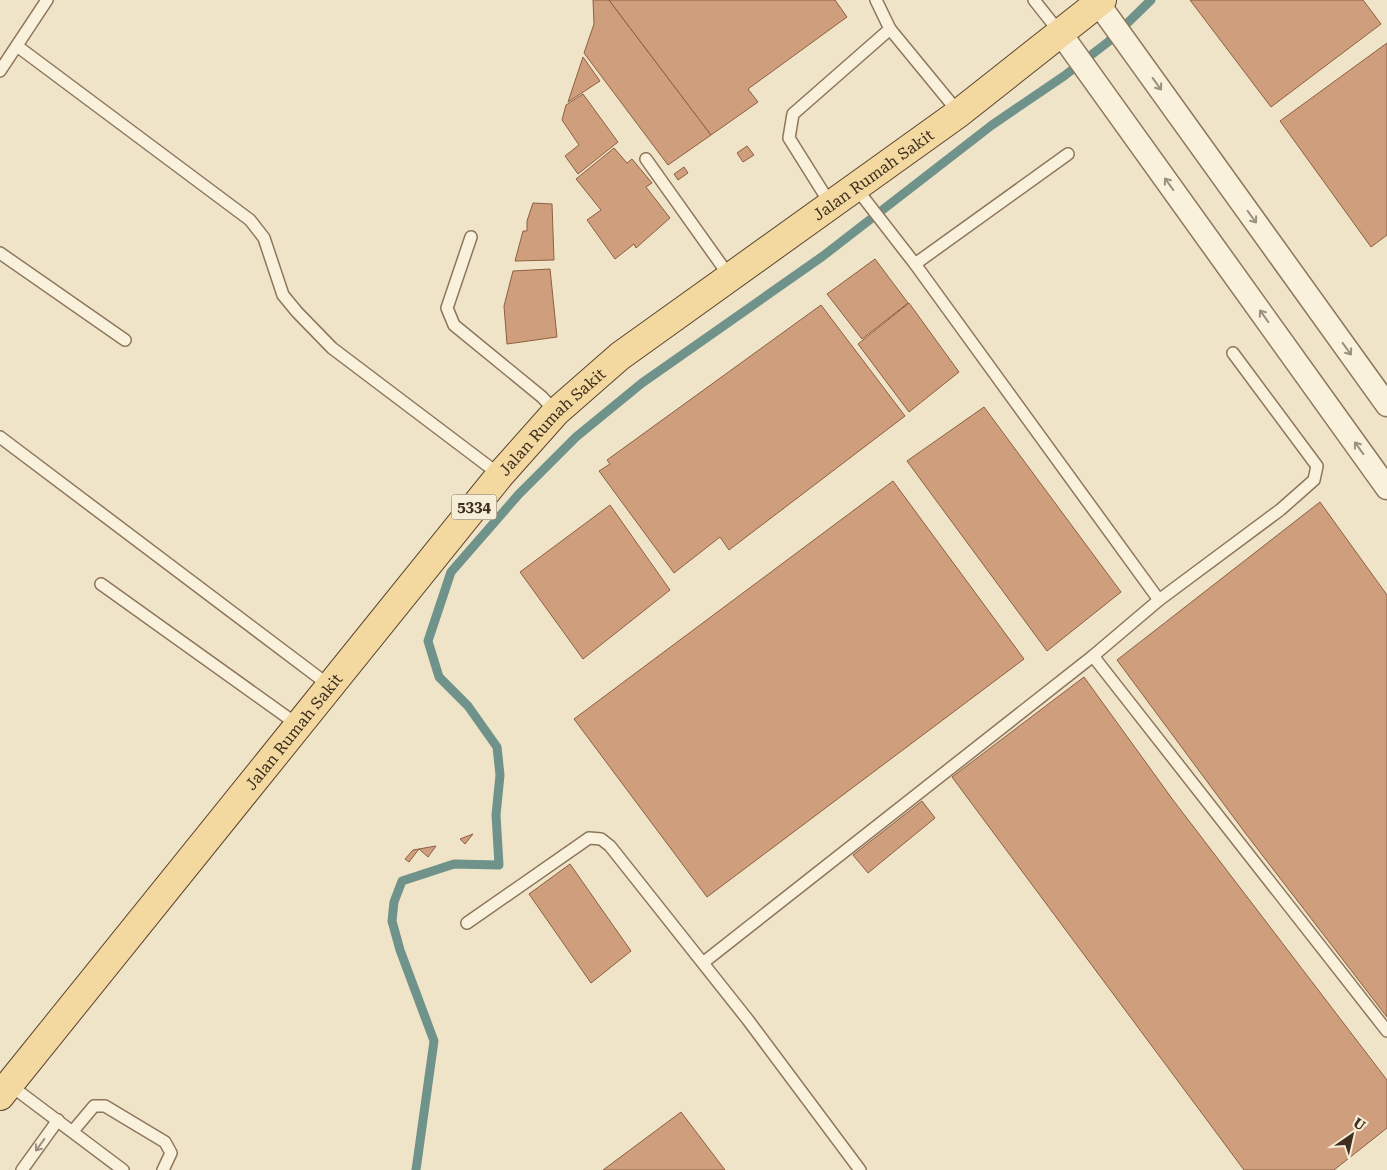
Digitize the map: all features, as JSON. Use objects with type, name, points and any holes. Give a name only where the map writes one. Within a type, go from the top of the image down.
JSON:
[{"type":"main road","name":"Jalan Rumah Sakit","points":[[5,1090],[300,726],[500,475],[556,412],[620,356],[730,277],[831,206],[862,196],[960,113],[1100,2]]},
{"type":"street","points":[[1100,2],[1114,25],[1387,405]]},
{"type":"street","points":[[1061,34],[1387,488]]},
{"type":"lane","points":[[0,71],[47,0]]},
{"type":"lane","points":[[876,0],[890,30],[960,113]]},
{"type":"lane","points":[[1034,0],[1061,34]]},
{"type":"lane","points":[[831,206],[789,138],[793,114],[890,30]]},
{"type":"lane","points":[[17,46],[250,220],[264,238],[282,295],[332,348],[500,475]]},
{"type":"lane","points":[[915,264],[1068,154]]},
{"type":"lane","points":[[646,159],[730,277]]},
{"type":"lane","points":[[862,196],[915,264],[1159,600]]},
{"type":"lane","points":[[471,237],[446,308],[454,325],[542,397],[556,412]]},
{"type":"lane","points":[[0,253],[125,340]]},
{"type":"lane","points":[[704,962],[1093,656],[1159,600],[1280,510],[1314,480],[1317,466],[1234,354]]},
{"type":"lane","points":[[0,437],[331,687]]},
{"type":"lane","points":[[101,584],[300,726]]},
{"type":"lane","points":[[1093,656],[1387,1031]]},
{"type":"lane","points":[[466,923],[589,838],[601,839],[610,846],[704,962],[860,1170]]},
{"type":"lane","points":[[5,1090],[58,1120],[123,1170]]},
{"type":"lane","points":[[73,1131],[94,1106],[105,1106],[165,1142],[171,1152],[163,1170]]},
{"type":"lane","points":[[22,1170],[58,1120]]},
{"type":"building","points":[[593,0],[609,0],[711,135],[668,165],[584,53],[594,24]]},
{"type":"building","points":[[609,0],[835,0],[847,17],[748,89],[758,102],[711,135]]},
{"type":"building","points":[[1190,0],[1363,0],[1381,24],[1271,107]]},
{"type":"building","points":[[1387,43],[1387,235],[1371,247],[1280,121]]},
{"type":"building","points":[[583,57],[600,81],[568,102]]},
{"type":"building","points":[[583,94],[618,142],[578,174],[565,156],[579,145],[562,120],[566,105]]},
{"type":"building","points":[[747,146],[754,155],[743,162],[737,153]]},
{"type":"building","points":[[614,148],[627,163],[632,159],[652,183],[646,187],[670,218],[636,248],[634,244],[615,259],[587,220],[601,210],[576,179]]},
{"type":"building","points":[[684,167],[688,173],[678,180],[674,174]]},
{"type":"building","points":[[533,203],[552,204],[554,260],[515,261],[523,231],[527,231],[527,221]]},
{"type":"building","points":[[875,259],[908,303],[862,339],[827,294]]},
{"type":"building","points":[[550,269],[557,337],[507,344],[504,306],[513,271]]},
{"type":"building","points":[[909,303],[959,372],[909,412],[858,344]]},
{"type":"building","points":[[821,305],[905,416],[729,550],[720,537],[674,573],[599,471],[610,464],[607,460]]},
{"type":"building","points":[[984,407],[1121,592],[1047,651],[907,461]]},
{"type":"building","points":[[893,481],[1024,659],[707,897],[574,719]]},
{"type":"building","points":[[1320,502],[1387,595],[1387,1017],[1246,834],[1117,660]]},
{"type":"building","points":[[610,505],[670,590],[583,659],[520,572]]},
{"type":"building","points":[[1084,677],[1173,800],[1387,1080],[1387,1128],[1334,1170],[1244,1170],[952,777]]},
{"type":"building","points":[[922,801],[935,818],[868,873],[853,855]]},
{"type":"building","points":[[473,834],[465,844],[460,839]]},
{"type":"building","points":[[436,846],[428,857],[419,849],[409,862],[405,859],[413,850]]},
{"type":"building","points":[[570,864],[631,951],[591,983],[529,894]]},
{"type":"building","points":[[681,1112],[725,1170],[603,1170]]},
{"type":"waterway","points":[[416,1170],[434,1041],[400,950],[392,921],[394,902],[402,881],[454,864],[499,865],[496,815],[500,775],[497,747],[468,706],[439,677],[428,641],[451,572],[519,494],[576,437],[642,383],[823,256],[992,125],[1064,76],[1108,42],[1151,0]]}]
